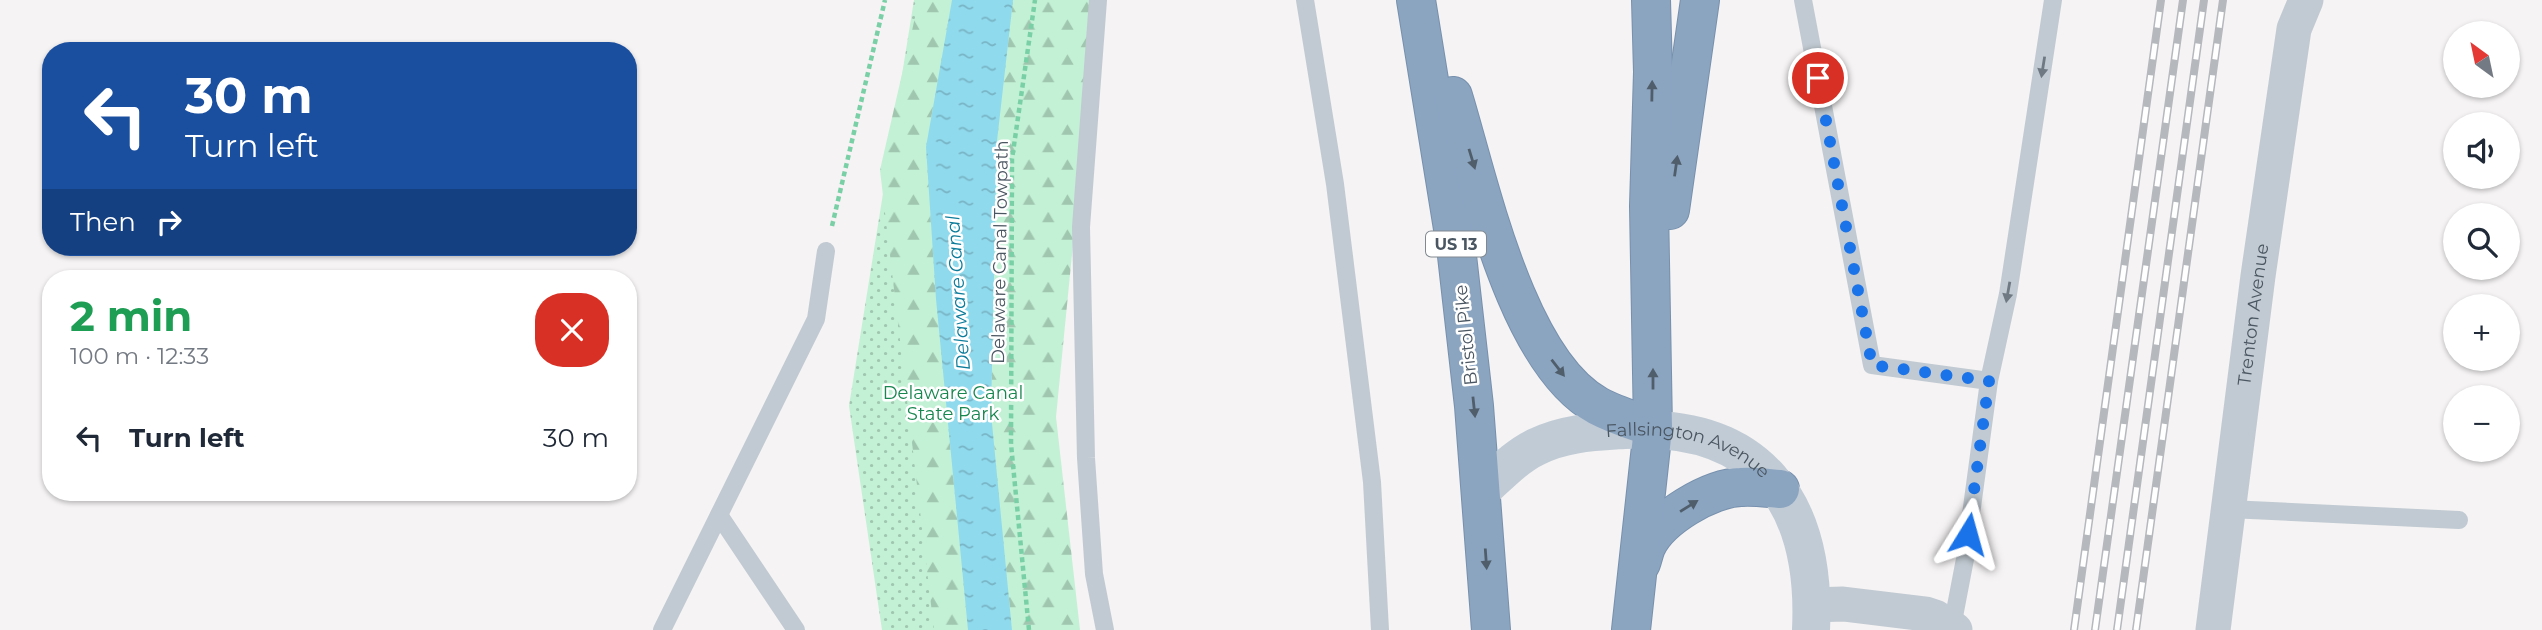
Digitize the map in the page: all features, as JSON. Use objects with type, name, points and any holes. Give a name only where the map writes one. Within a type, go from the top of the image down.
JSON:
[{"type":"highway","name":"Bristol Pike","points":[[1416,0],[1456,247],[1481,491],[1491,630]]},
{"type":"highway","points":[[1424,0],[1498,247],[1527,321],[1558,370],[1576,389],[1597,406],[1653,428]]},
{"type":"highway","points":[[1631,630],[1653,428],[1649,206],[1653,72],[1651,0]]},
{"type":"highway","points":[[1653,330],[1700,0]]},
{"type":"highway","points":[[1636,578],[1646,545],[1666,522],[1690,505],[1715,492],[1740,486],[1780,489]]},
{"type":"main road","name":"Fallsington Avenue","points":[[1481,491],[1533,448],[1556,438],[1583,432],[1653,428],[1712,439],[1738,451],[1760,468],[1780,489],[1794,513],[1804,540],[1812,617]]},
{"type":"street","name":"Trenton Avenue","points":[[2213,630],[2258,276],[2294,29],[2306,0]]},
{"type":"street","name":"Fallsington Avenue","points":[[1812,617],[1843,604],[1926,614],[1954,628]]},
{"type":"lane","points":[[1098,0],[1081,227],[1086,458],[1094,574],[1105,630]]},
{"type":"lane","points":[[1306,0],[1335,184],[1372,482],[1380,630]]},
{"type":"lane","points":[[1803,0],[1872,365],[1989,381]]},
{"type":"lane","points":[[1954,628],[1989,381],[2008,294],[2053,0]]},
{"type":"lane","points":[[662,630],[816,319],[826,251]]},
{"type":"lane","points":[[2229,509],[2459,520]]},
{"type":"lane","points":[[719,515],[796,630]]},
{"type":"path","points":[[826,251],[885,0]]},
{"type":"path","name":"Delaware Canal Towpath","points":[[1029,630],[1011,444],[1012,173],[1035,0]]},
{"type":"green space","name":"Delaware Canal State Park","points":[[914,0],[1076,0],[1051,286],[1066,630],[882,630],[849,406]]},
{"type":"green space","points":[[919,0],[952,0],[926,147],[936,299],[968,630],[934,630],[880,170]]},
{"type":"green space","points":[[1013,0],[1097,0],[1056,417],[1080,630],[1012,630],[991,413],[997,141]]},
{"type":"water","name":"Delaware Canal","points":[[952,0],[1013,0],[997,141],[991,413],[1012,630],[968,630],[936,299],[926,147]]},
{"type":"railway","points":[[2074,630],[2161,0]]},
{"type":"railway","points":[[2095,630],[2183,0]]},
{"type":"railway","points":[[2117,630],[2204,0]]},
{"type":"railway","points":[[2136,630],[2223,0]]},
{"type":"route","points":[[1818,78],[1872,365],[1989,381],[1968,534]]}]
